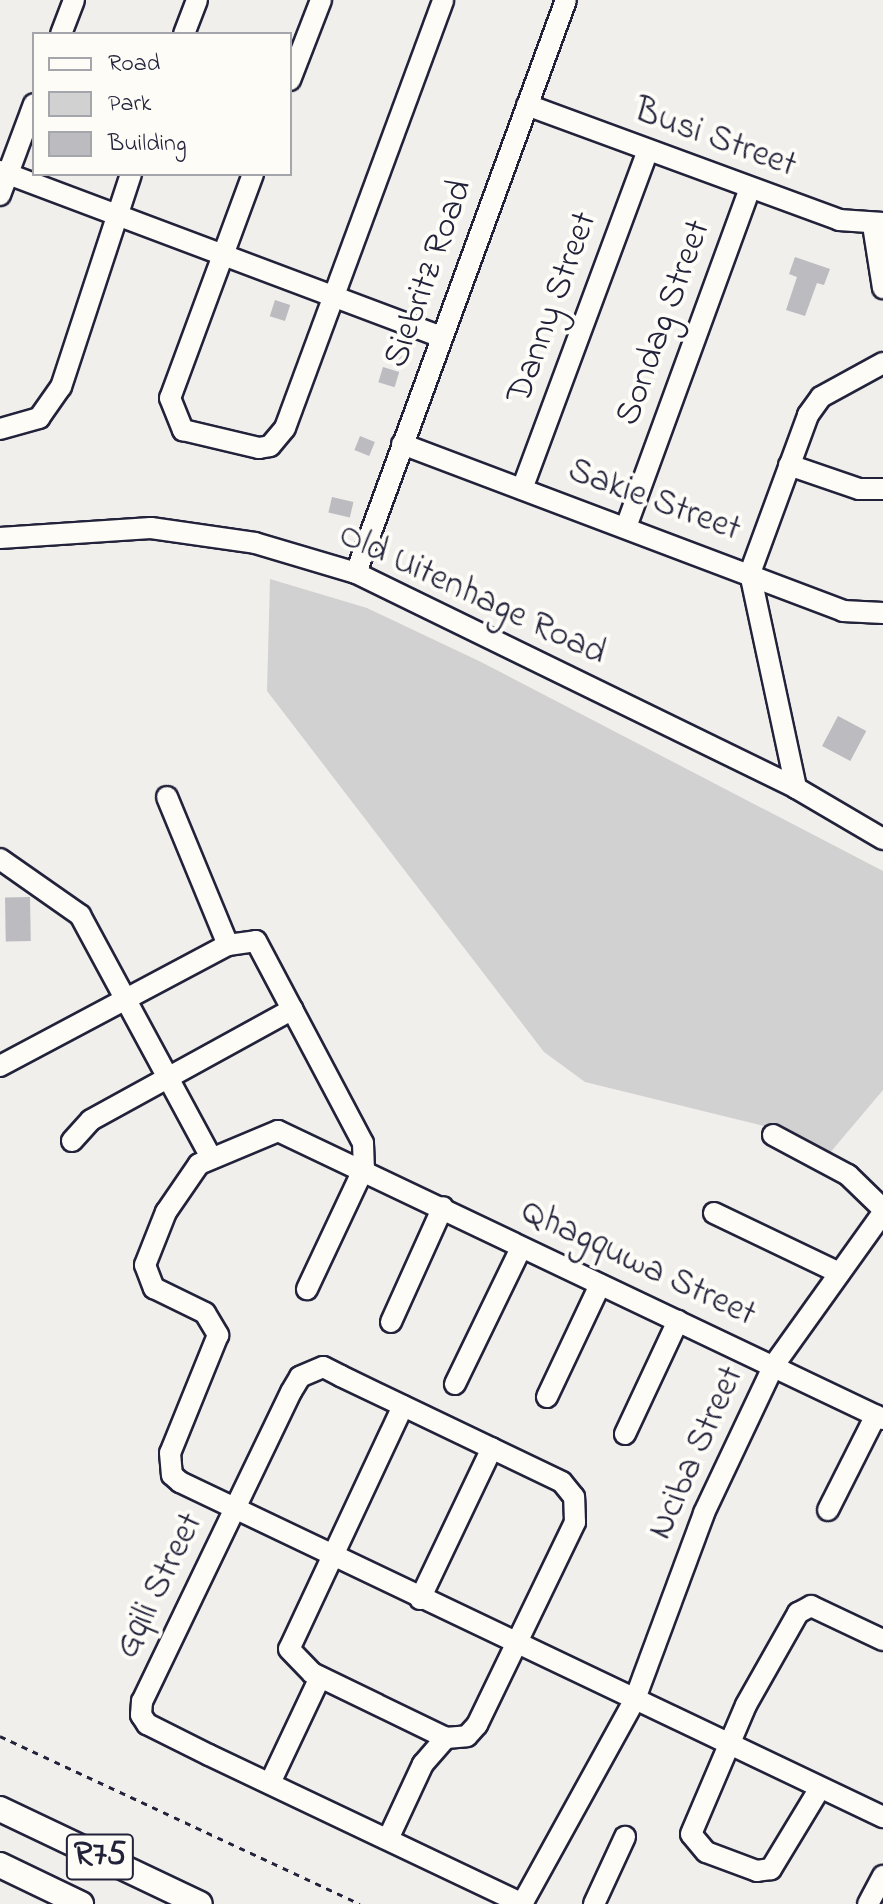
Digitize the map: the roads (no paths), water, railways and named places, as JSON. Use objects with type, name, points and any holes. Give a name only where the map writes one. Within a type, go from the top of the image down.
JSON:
[{"type":"main road","name":"R75","points":[[0,1809],[200,1904]]},
{"type":"main road","name":"R75","points":[[0,1865],[81,1904]]},
{"type":"street","points":[[62,32],[74,0]]},
{"type":"street","points":[[185,32],[197,0]]},
{"type":"street","points":[[292,75],[321,0]]},
{"type":"street","points":[[252,176],[170,398],[183,430],[259,448],[277,440],[443,0]]},
{"type":"street","name":"Siebritz Road","points":[[356,573],[566,0]]},
{"type":"street","name":"Busi Street","points":[[527,105],[750,188],[878,224]]},
{"type":"street","points":[[0,195],[4,172],[32,109]]},
{"type":"street","name":"Danny Street","points":[[522,489],[647,152]]},
{"type":"street","points":[[4,172],[442,337]]},
{"type":"street","points":[[0,429],[39,418],[61,387],[130,176]]},
{"type":"street","name":"Sondag Street","points":[[626,527],[750,188]]},
{"type":"street","points":[[878,224],[883,288]]},
{"type":"street","points":[[796,788],[750,573],[789,465],[821,397],[883,363]]},
{"type":"street","name":"Sakie Street","points":[[402,444],[750,573],[843,611],[883,613]]},
{"type":"street","points":[[789,465],[859,489],[883,489]]},
{"type":"street","name":"Old Uitenhage Road","points":[[0,538],[151,528],[255,543],[356,573],[796,788],[883,839]]},
{"type":"street","points":[[167,797],[228,945]]},
{"type":"street","points":[[0,859],[80,915],[95,937],[210,1155],[278,1131],[364,1168]]},
{"type":"street","points":[[0,1066],[228,945],[256,941],[357,1128],[364,1168],[307,1289]]},
{"type":"street","points":[[72,1141],[91,1120],[293,1009]]},
{"type":"street","points":[[773,1135],[848,1175],[883,1211]]},
{"type":"street","name":"Gqili Street","points":[[210,1155],[166,1212],[145,1265],[154,1288],[205,1313],[218,1335],[170,1453],[172,1475],[234,1510],[142,1701],[141,1715],[147,1724],[270,1783]]},
{"type":"street","name":"Qhagquwa Street","points":[[364,1168],[521,1248],[880,1417]]},
{"type":"street","points":[[391,1322],[443,1207]]},
{"type":"street","name":"Nciba Street","points":[[522,1904],[635,1699],[704,1513],[774,1365],[883,1211]]},
{"type":"street","points":[[714,1213],[839,1273]]},
{"type":"street","points":[[455,1384],[521,1248]]},
{"type":"street","points":[[547,1397],[600,1285]]},
{"type":"street","points":[[625,1434],[678,1321]]},
{"type":"street","points":[[403,1406],[329,1554],[289,1649],[298,1665],[446,1738],[467,1736],[477,1725],[519,1647],[577,1509],[562,1482],[323,1367],[311,1368],[291,1392],[234,1510],[329,1554],[519,1647],[883,1817]]},
{"type":"street","points":[[828,1510],[880,1417]]},
{"type":"street","points":[[420,1599],[492,1448]]},
{"type":"street","points":[[820,1788],[771,1869],[757,1871],[706,1852],[691,1834],[694,1815],[732,1744],[746,1705],[798,1613],[811,1606],[883,1640]]},
{"type":"street","points":[[320,1677],[270,1783],[522,1904]]},
{"type":"street","points":[[388,1839],[423,1764],[446,1738]]},
{"type":"street","points":[[594,1904],[625,1837]]},
{"type":"street","points":[[868,1904],[883,1876]]}]
